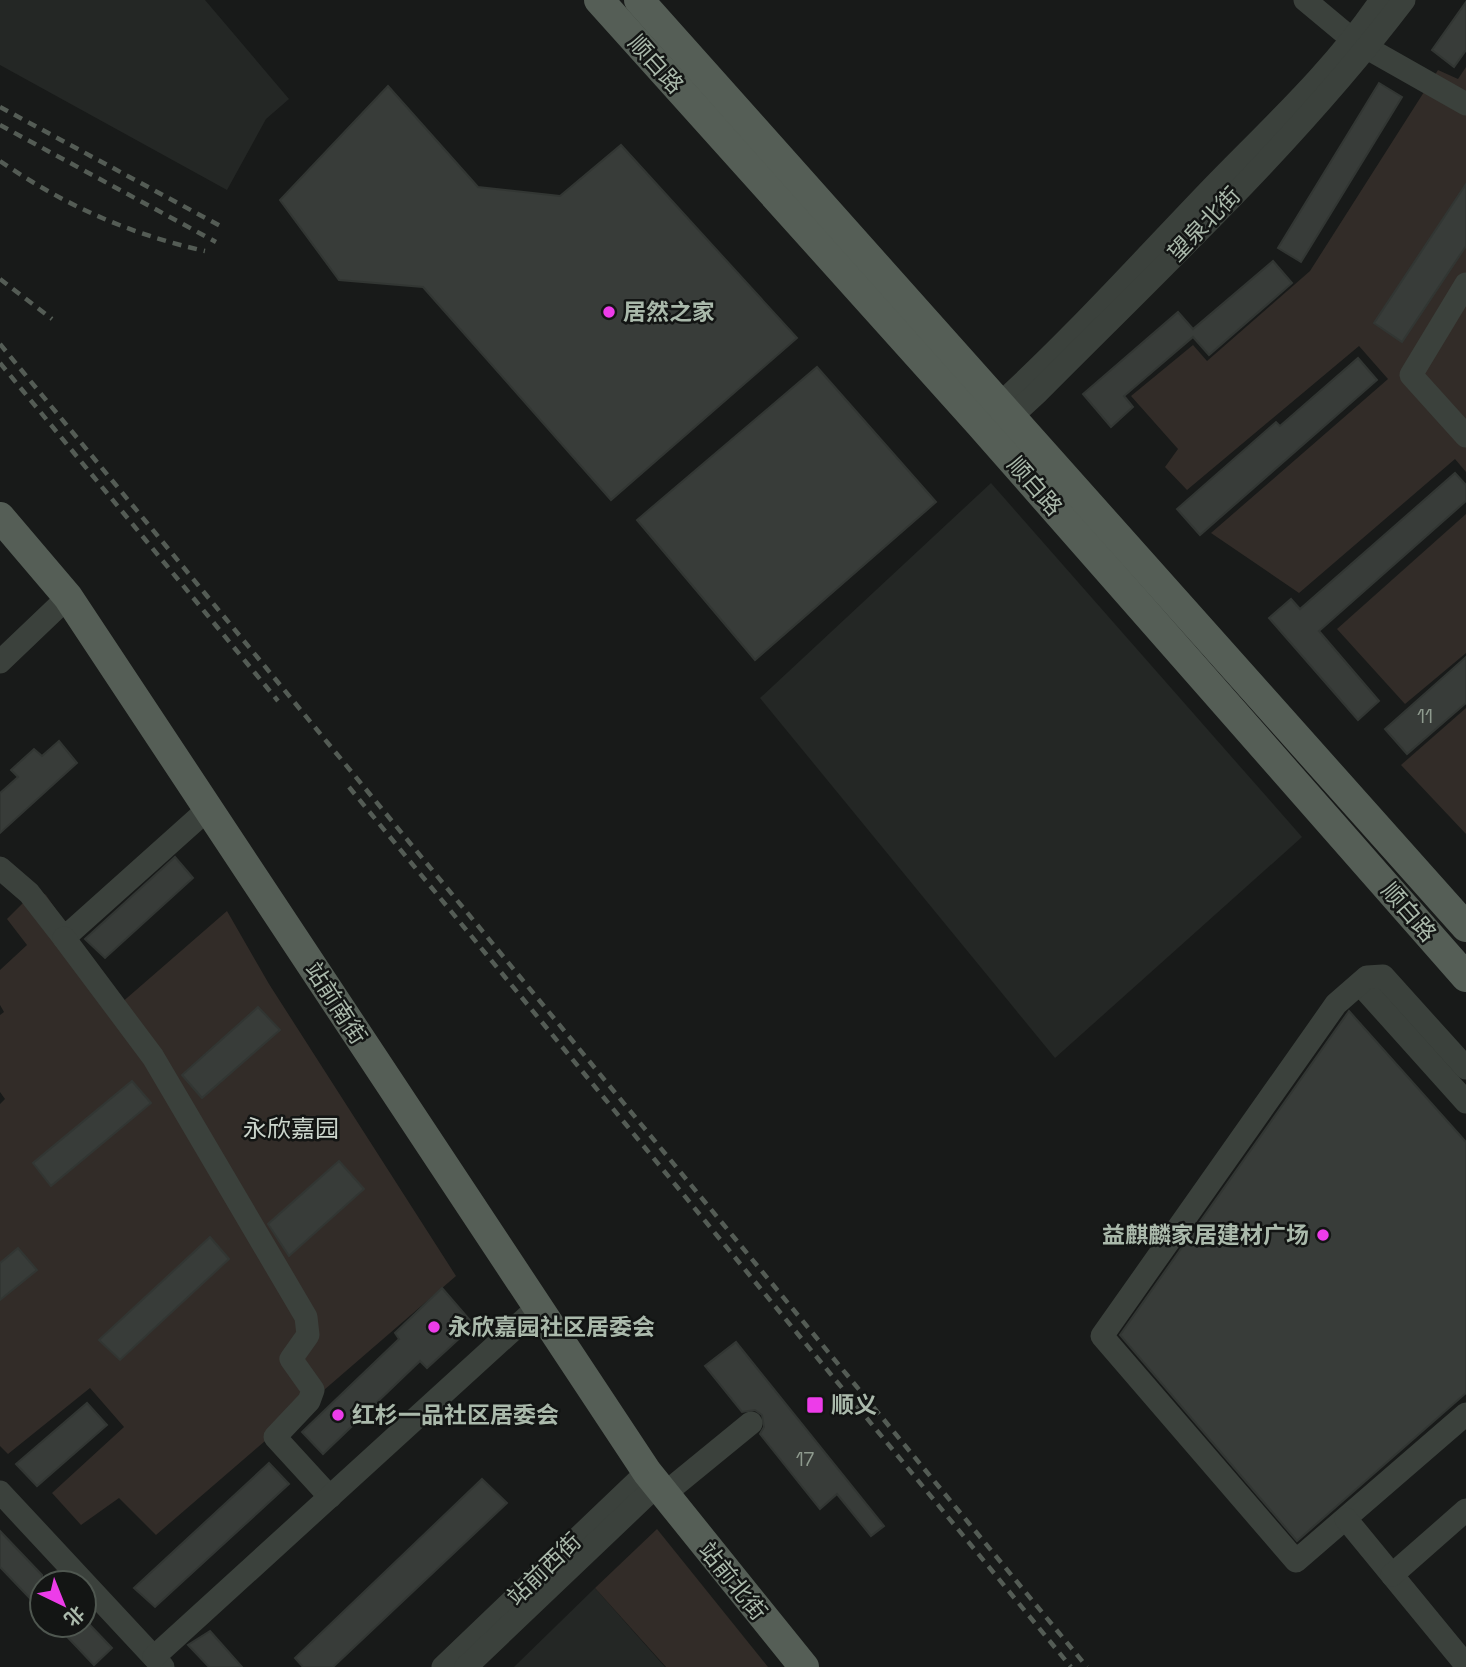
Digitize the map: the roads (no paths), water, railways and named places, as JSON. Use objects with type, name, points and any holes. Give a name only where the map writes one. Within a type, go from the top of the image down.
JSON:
[{"type":"main road","name":"顺白路","points":[[599,0],[995,420],[1466,928]]},
{"type":"main road","name":"顺白路","points":[[639,0],[1466,977]]},
{"type":"main road","name":"站前南街","points":[[0,517],[68,597],[655,1484]]},
{"type":"main road","name":"站前北街","points":[[655,1484],[804,1667]]},
{"type":"street","points":[[1305,0],[1360,44],[1466,104]]},
{"type":"street","name":"望泉北街","points":[[995,420],[1197,231],[1348,73],[1381,0]]},
{"type":"street","name":"望泉北街","points":[[1360,44],[1404,0]]},
{"type":"street","points":[[1466,284],[1412,375],[1466,436]]},
{"type":"street","points":[[0,662],[68,597]]},
{"type":"street","points":[[64,938],[208,808]]},
{"type":"street","points":[[0,868],[29,893],[153,1057],[306,1317],[308,1335],[291,1359],[313,1390],[309,1401],[275,1437],[330,1497]]},
{"type":"street","points":[[1466,1068],[1383,976],[1367,977],[1336,1004],[1102,1336],[1296,1561],[1466,1414]]},
{"type":"street","points":[[1360,984],[1466,1102]]},
{"type":"street","points":[[0,1492],[159,1662],[330,1497],[538,1307]]},
{"type":"street","points":[[655,1484],[751,1423]]},
{"type":"street","name":"站前西街","points":[[443,1667],[655,1484]]},
{"type":"street","name":"站前西街","points":[[466,1667],[655,1484]]},
{"type":"street","points":[[1392,1575],[1466,1510]]},
{"type":"street","points":[[1346,1519],[1466,1665]]},
{"type":"railway","points":[[0,107],[224,228]]},
{"type":"railway","points":[[0,125],[216,242]]},
{"type":"railway","points":[[0,161],[48,191],[98,216],[150,236],[205,251]]},
{"type":"railway","points":[[0,279],[52,319]]},
{"type":"railway","points":[[0,344],[1087,1667]]},
{"type":"railway","points":[[0,363],[278,701]]},
{"type":"railway","points":[[349,787],[1071,1667]]},
{"type":"place","name":"居然之家","points":[[609,312]]},
{"type":"place","name":"益麒麟家居建材广场","points":[[1323,1235]]},
{"type":"place","name":"永欣嘉园社区居委会","points":[[434,1327]]},
{"type":"place","name":"顺义","points":[[815,1405]]},
{"type":"place","name":"红杉一品社区居委会","points":[[338,1415]]},
{"type":"district","name":"永欣嘉园","points":[[291,1129]]}]
